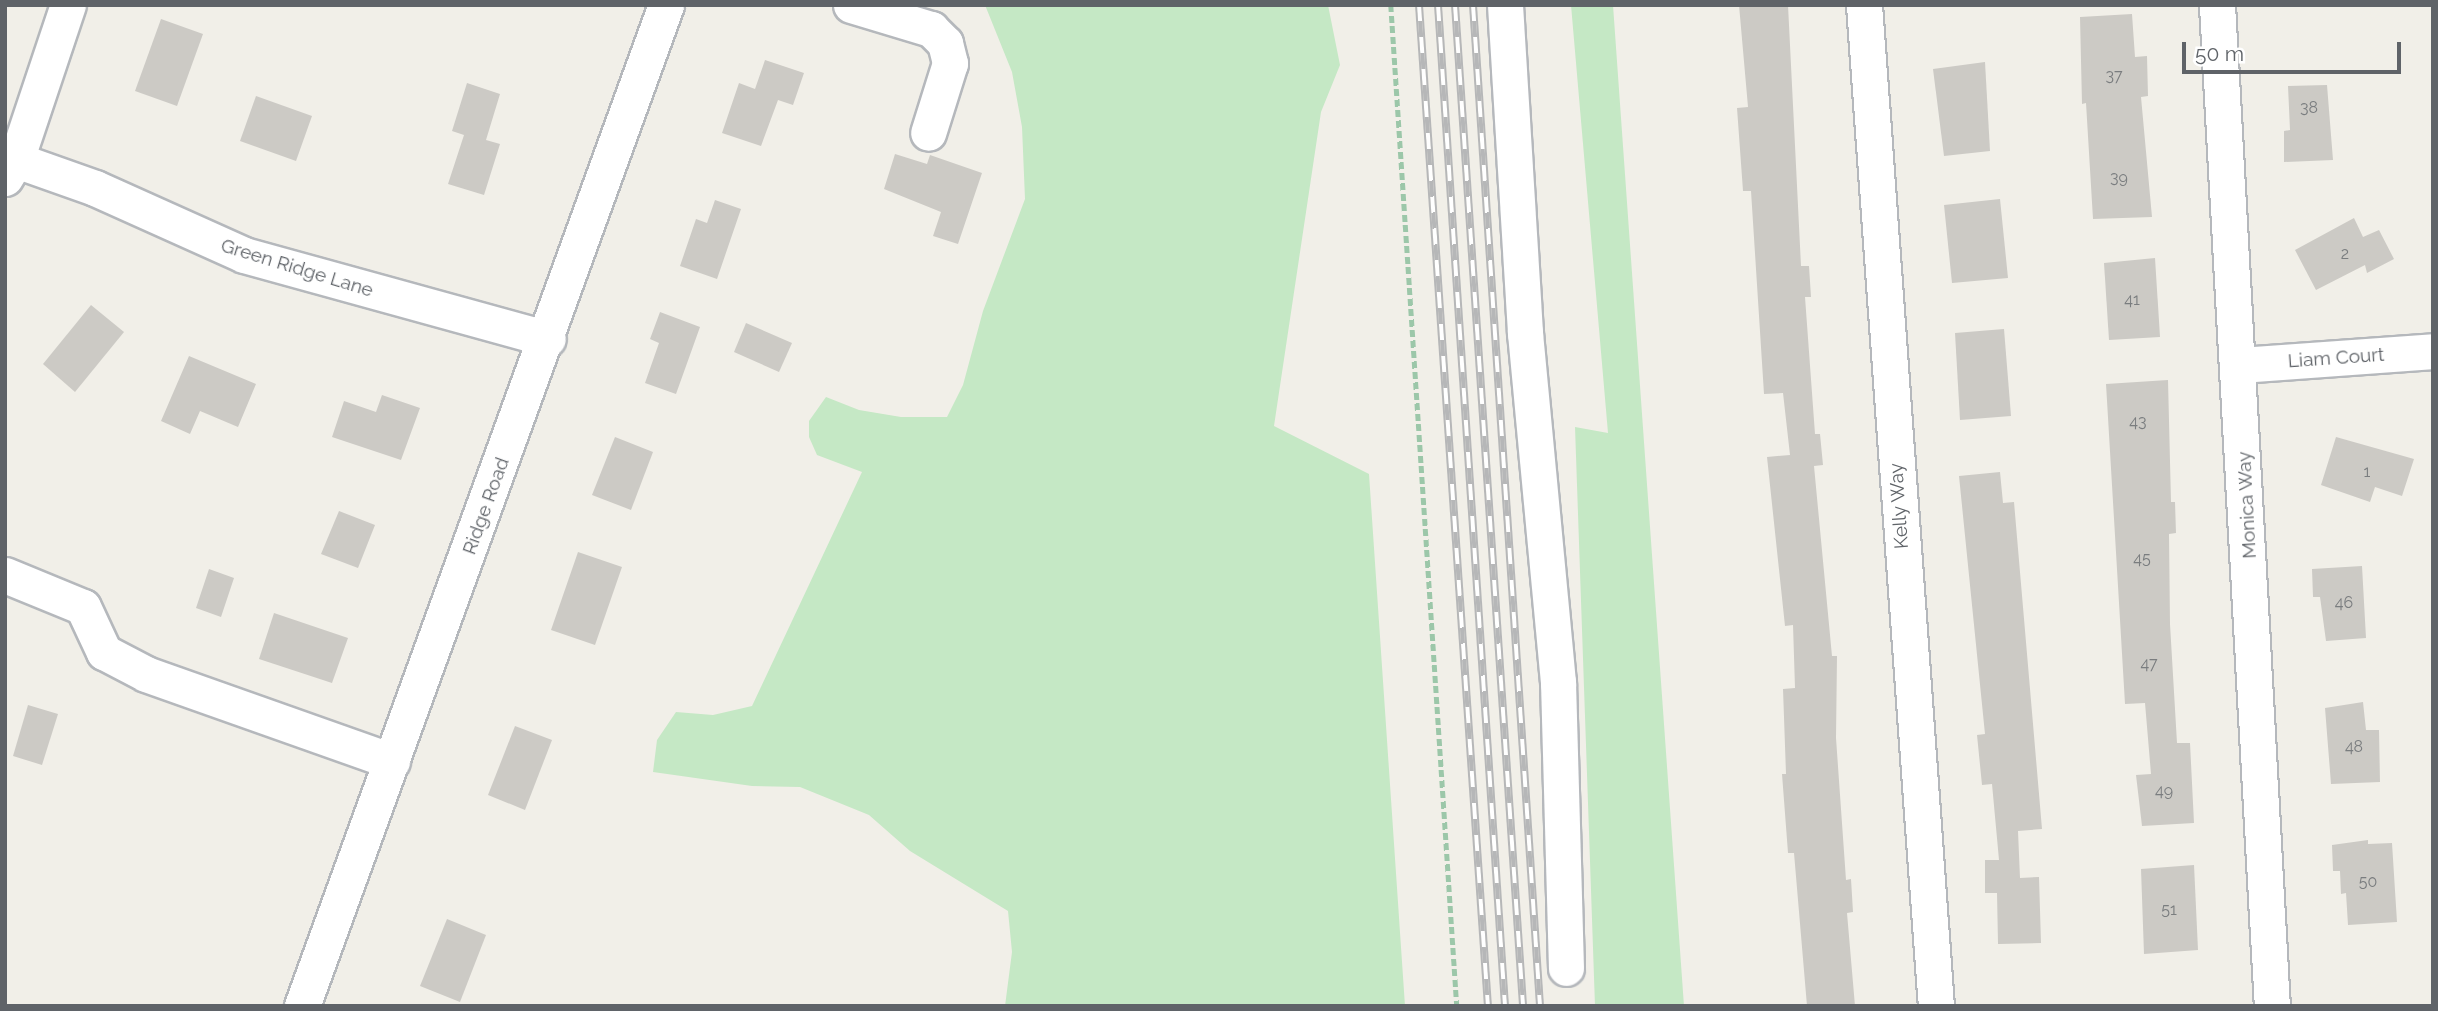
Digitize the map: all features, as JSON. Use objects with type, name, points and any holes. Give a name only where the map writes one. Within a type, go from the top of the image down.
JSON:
[{"type":"street","points":[[10,169],[68,5]]},
{"type":"street","name":"Ridge Road","points":[[303,1005],[548,339],[666,5]]},
{"type":"street","points":[[851,5],[931,29],[945,43],[950,62],[928,133]]},
{"type":"street","points":[[1506,5],[1525,332],[1558,682],[1566,968]]},
{"type":"street","name":"Kelly Way","points":[[1864,5],[1936,1006]]},
{"type":"street","name":"Monica Way","points":[[2217,5],[2240,365],[2272,1006]]},
{"type":"street","name":"Green Ridge Lane","points":[[10,169],[95,188],[244,255],[548,339]]},
{"type":"street","name":"Liam Court","points":[[2240,365],[2433,351]]},
{"type":"street","points":[[5,575],[83,607],[104,652],[146,674],[392,761]]},
{"type":"path","points":[[1391,5],[1457,1006]]},
{"type":"green space","points":[[985,5],[1328,5],[1340,65],[1321,112],[1274,426],[1369,474],[1405,1006],[1005,1006],[1012,952],[1008,911],[910,851],[869,815],[800,787],[752,786],[653,772],[657,740],[676,712],[713,715],[752,706],[862,472],[817,455],[809,437],[809,421],[826,397],[859,410],[901,417],[947,417],[963,385],[983,311],[1025,199],[1022,127],[1012,72]]},
{"type":"green space","points":[[1571,5],[1613,5],[1684,1006],[1595,1006],[1575,427],[1608,433]]},
{"type":"building","points":[[1739,5],[1788,5],[1801,266],[1809,266],[1811,297],[1805,297],[1815,434],[1820,434],[1823,465],[1814,466],[1832,656],[1837,656],[1836,738],[1846,880],[1851,879],[1853,912],[1847,913],[1855,1006],[1807,1006],[1794,853],[1788,853],[1782,774],[1786,774],[1783,689],[1795,688],[1793,625],[1785,626],[1767,457],[1790,455],[1783,393],[1764,394],[1751,191],[1743,191],[1737,108],[1748,107]]},
{"type":"building","points":[[2132,14],[2135,57],[2147,56],[2148,96],[2141,97],[2152,217],[2093,219],[2086,103],[2082,104],[2080,17]]},
{"type":"building","points":[[161,19],[203,34],[177,106],[135,91]]},
{"type":"building","points":[[765,60],[804,73],[793,105],[778,100],[761,146],[722,133],[739,83],[755,89]]},
{"type":"building","points":[[1985,62],[1990,151],[1944,156],[1933,69]]},
{"type":"building","points":[[467,83],[500,94],[486,140],[500,144],[484,195],[448,184],[464,135],[452,131]]},
{"type":"building","points":[[2327,85],[2333,160],[2284,162],[2284,131],[2290,130],[2288,86]]},
{"type":"building","points":[[256,96],[312,116],[296,161],[240,141]]},
{"type":"building","points":[[895,154],[927,164],[930,155],[982,173],[958,244],[933,236],[941,212],[884,189]]},
{"type":"building","points":[[2000,199],[2008,278],[1952,283],[1944,205]]},
{"type":"building","points":[[715,200],[741,209],[717,279],[680,266],[696,219],[707,223]]},
{"type":"building","points":[[2354,218],[2363,237],[2379,230],[2394,259],[2367,273],[2365,265],[2316,290],[2295,250]]},
{"type":"building","points":[[2155,258],[2160,337],[2109,340],[2104,263]]},
{"type":"building","points":[[91,305],[124,332],[75,392],[43,364]]},
{"type":"building","points":[[660,312],[700,327],[676,394],[645,383],[659,343],[650,339]]},
{"type":"building","points":[[746,323],[792,343],[779,372],[734,352]]},
{"type":"building","points":[[2004,329],[2011,416],[1960,420],[1955,333]]},
{"type":"building","points":[[189,356],[256,384],[238,427],[200,411],[190,434],[161,421]]},
{"type":"building","points":[[2168,380],[2171,502],[2175,502],[2176,533],[2169,534],[2170,624],[2177,743],[2190,743],[2194,823],[2142,826],[2136,775],[2151,774],[2145,703],[2125,704],[2106,384]]},
{"type":"building","points":[[382,395],[420,408],[401,460],[332,437],[344,401],[376,412]]},
{"type":"building","points":[[615,437],[653,452],[631,510],[592,495]]},
{"type":"building","points":[[2336,437],[2414,459],[2402,496],[2375,487],[2370,502],[2321,485]]},
{"type":"building","points":[[2000,472],[2003,503],[2014,502],[2042,829],[2018,831],[2020,878],[2039,877],[2041,943],[1998,944],[1997,893],[1985,893],[1985,860],[1999,860],[1992,784],[1982,785],[1977,735],[1985,734],[1959,476]]},
{"type":"building","points":[[339,511],[375,525],[358,568],[321,554]]},
{"type":"building","points":[[578,552],[622,567],[595,645],[551,630]]},
{"type":"building","points":[[2362,566],[2366,638],[2326,641],[2320,597],[2313,597],[2312,569]]},
{"type":"building","points":[[209,569],[234,578],[221,617],[196,608]]},
{"type":"building","points":[[274,613],[348,638],[332,683],[259,659]]},
{"type":"building","points":[[2363,702],[2366,730],[2379,730],[2380,782],[2331,784],[2325,708]]},
{"type":"building","points":[[28,705],[58,714],[42,765],[13,756]]},
{"type":"building","points":[[515,726],[552,740],[525,810],[488,795]]},
{"type":"building","points":[[2368,840],[2368,844],[2392,843],[2397,922],[2348,925],[2346,893],[2341,894],[2340,871],[2333,871],[2332,845]]},
{"type":"building","points":[[2194,865],[2198,950],[2144,954],[2141,869]]},
{"type":"building","points":[[447,919],[486,935],[460,1002],[420,986]]},
{"type":"railway","points":[[1419,5],[1488,1006]]},
{"type":"railway","points":[[1438,5],[1505,1006]]},
{"type":"railway","points":[[1455,5],[1523,1006]]},
{"type":"railway","points":[[1473,5],[1540,1006]]}]
